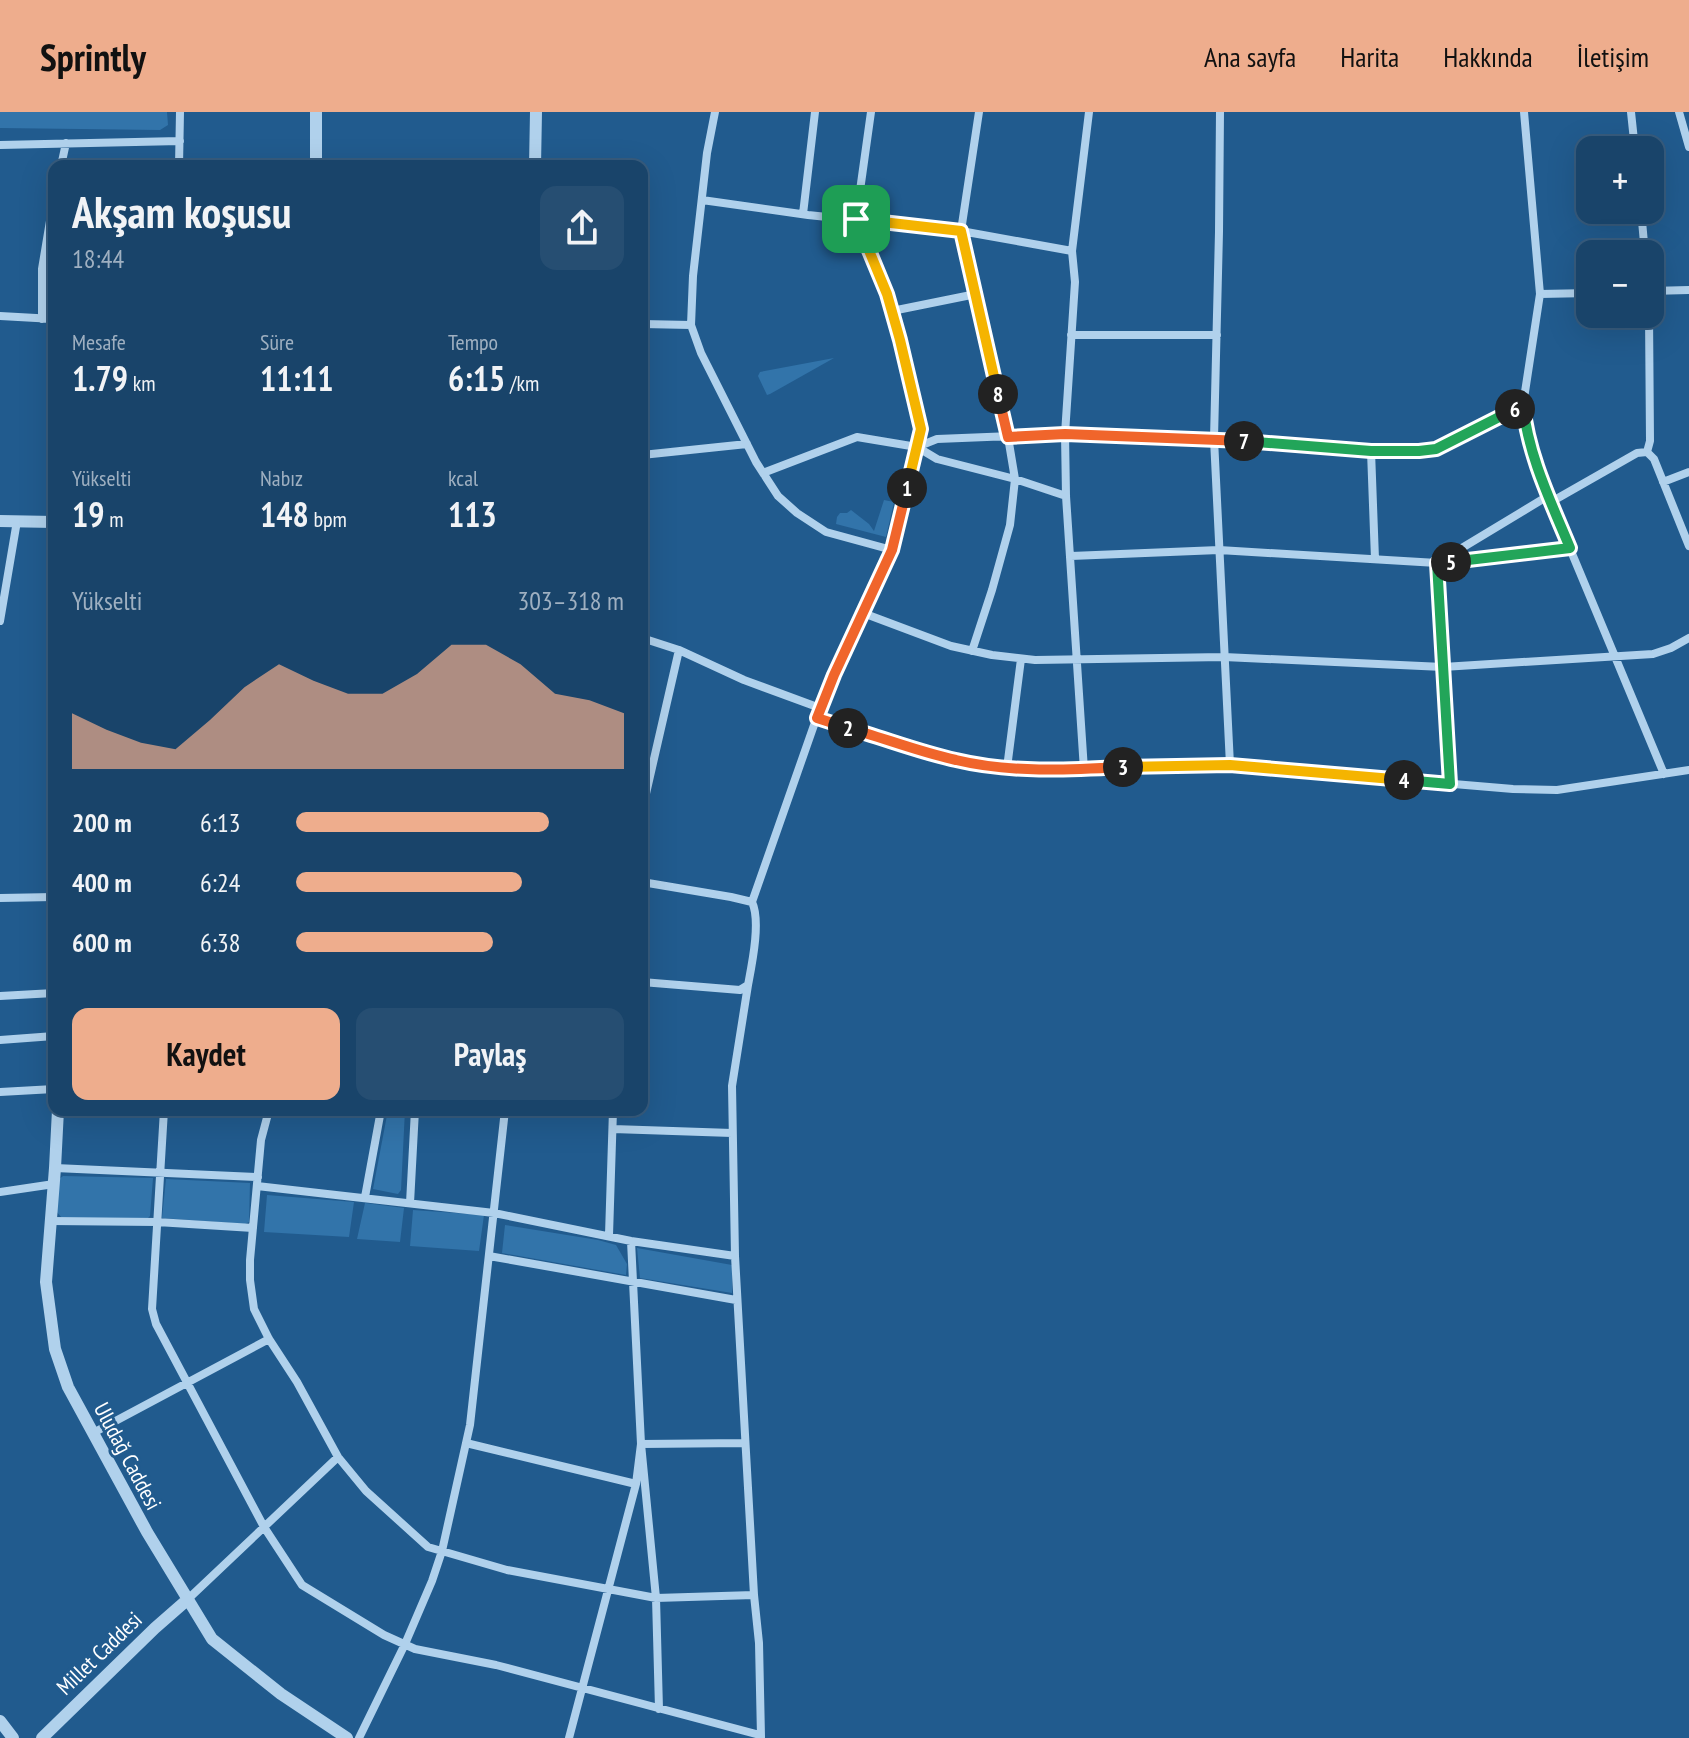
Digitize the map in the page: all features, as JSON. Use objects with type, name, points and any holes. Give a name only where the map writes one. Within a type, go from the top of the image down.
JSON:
[{"type":"street","points":[[179,160],[180,112]]},
{"type":"street","points":[[316,112],[316,160]]},
{"type":"street","points":[[535,160],[536,112]]},
{"type":"street","points":[[715,112],[707,153],[693,276],[691,325],[701,353],[747,444],[778,496],[826,532],[892,550]]},
{"type":"street","points":[[803,214],[815,112]]},
{"type":"street","points":[[164,1116],[152,1309],[156,1324],[264,1527],[302,1585],[384,1635],[415,1649],[496,1665],[761,1737],[759,1643],[736,1300],[732,1086],[752,964],[756,911],[752,902],[820,708],[892,550],[921,429],[887,294],[856,219],[871,112]]},
{"type":"street","points":[[972,651],[1010,525],[1015,479],[961,231],[979,112]]},
{"type":"street","points":[[1084,770],[1066,496],[1065,434],[1075,282],[1072,251],[1089,112]]},
{"type":"street","points":[[1220,112],[1214,439],[1230,765]]},
{"type":"street","points":[[1524,112],[1540,294],[1523,405],[1525,428],[1550,499],[1664,774]]},
{"type":"street","points":[[1631,112],[1634,136]]},
{"type":"street","points":[[1679,112],[1689,147]]},
{"type":"street","points":[[0,145],[180,141]]},
{"type":"street","points":[[62,160],[66,143]]},
{"type":"street","points":[[702,200],[961,231],[1072,251]]},
{"type":"street","points":[[42,319],[42,269],[48,234]]},
{"type":"street","points":[[42,269],[48,268]]},
{"type":"street","points":[[1664,291],[1689,290]]},
{"type":"street","points":[[1540,294],[1576,293]]},
{"type":"street","points":[[892,311],[976,294]]},
{"type":"street","points":[[0,316],[48,319]]},
{"type":"street","points":[[648,324],[691,325]]},
{"type":"street","points":[[1647,452],[1650,441],[1649,328]]},
{"type":"street","points":[[1071,335],[1217,335]]},
{"type":"street","points":[[917,447],[937,439],[1065,434],[1419,451],[1436,449],[1523,405]]},
{"type":"street","points":[[763,473],[857,437],[917,447],[937,459],[1066,496]]},
{"type":"street","points":[[648,454],[747,444]]},
{"type":"street","points":[[1371,451],[1375,559]]},
{"type":"street","points":[[1647,452],[1654,459],[1689,546]]},
{"type":"street","points":[[1437,563],[1637,453],[1647,452]]},
{"type":"street","points":[[1663,482],[1689,472]]},
{"type":"street","points":[[0,521],[48,522]]},
{"type":"street","points":[[0,621],[17,521]]},
{"type":"street","points":[[1071,556],[1219,550],[1437,563],[1570,548]]},
{"type":"street","points":[[1437,563],[1450,784]]},
{"type":"street","points":[[863,613],[931,640],[1021,659],[1224,657],[1443,667],[1653,654],[1689,638]]},
{"type":"street","points":[[648,640],[820,708]]},
{"type":"street","points":[[648,785],[679,650]]},
{"type":"street","points":[[1007,768],[1021,659]]},
{"type":"street","points":[[817,718],[956,760],[1007,768],[1084,770],[1230,765],[1557,790],[1689,770]]},
{"type":"street","points":[[648,883],[752,902]]},
{"type":"street","points":[[0,898],[48,897]]},
{"type":"street","points":[[648,982],[740,990],[748,985]]},
{"type":"street","points":[[0,996],[48,993]]},
{"type":"street","points":[[0,1040],[48,1036]]},
{"type":"street","points":[[0,1092],[48,1089]]},
{"type":"street","name":"Uludağ Caddesi","points":[[58,1116],[46,1282],[55,1349],[68,1387],[147,1532],[212,1639],[281,1694],[347,1738]]},
{"type":"street","points":[[267,1116],[261,1140],[250,1270],[254,1309],[338,1457],[376,1501],[428,1547],[507,1570],[656,1598],[754,1595]]},
{"type":"street","points":[[365,1197],[380,1116]]},
{"type":"street","points":[[410,1203],[415,1116]]},
{"type":"street","points":[[359,1738],[405,1644],[442,1551],[470,1425],[504,1116]]},
{"type":"street","points":[[609,1235],[613,1116]]},
{"type":"street","points":[[613,1129],[732,1133]]},
{"type":"street","points":[[55,1168],[160,1171],[257,1182],[494,1213],[631,1241],[735,1256]]},
{"type":"street","points":[[0,1192],[54,1184]]},
{"type":"street","points":[[51,1221],[157,1222],[253,1228]]},
{"type":"street","points":[[631,1241],[641,1444],[656,1598],[659,1709]]},
{"type":"street","points":[[489,1256],[736,1300]]},
{"type":"street","points":[[93,1433],[269,1339]]},
{"type":"street","points":[[466,1443],[636,1484]]},
{"type":"street","points":[[641,1444],[745,1443]]},
{"type":"street","points":[[569,1738],[636,1484],[641,1444]]},
{"type":"street","points":[[187,1600],[338,1457]]},
{"type":"street","name":"Millet Caddesi","points":[[42,1738],[187,1600]]},
{"type":"street","points":[[0,1721],[13,1738]]},
{"type":"shaded area","points":[[0,112],[167,112],[168,125],[160,130],[0,128]]},
{"type":"shaded area","points":[[834,358],[767,395],[758,376],[760,372]]},
{"type":"shaded area","points":[[884,500],[894,502],[886,537],[836,524],[840,513],[851,510],[874,531]]},
{"type":"shaded area","points":[[387,1116],[405,1116],[401,1190],[398,1194],[373,1189]]},
{"type":"shaded area","points":[[63,1176],[153,1178],[150,1216],[62,1218],[56,1211],[59,1179]]},
{"type":"shaded area","points":[[166,1179],[250,1183],[249,1222],[162,1218]]},
{"type":"shaded area","points":[[267,1195],[354,1202],[349,1237],[264,1232]]},
{"type":"shaded area","points":[[365,1203],[404,1208],[400,1242],[357,1239]]},
{"type":"shaded area","points":[[413,1210],[484,1215],[479,1251],[410,1246]]},
{"type":"shaded area","points":[[505,1225],[616,1245],[627,1264],[626,1275],[502,1253]]},
{"type":"shaded area","points":[[637,1248],[732,1265],[732,1293],[640,1278]]},
{"type":"route","points":[[856,219],[961,231],[1008,437],[1065,434],[1214,439],[1371,451],[1419,451],[1436,449],[1523,405],[1525,428],[1570,548],[1437,563],[1450,784],[1230,765],[1084,770],[1007,768],[956,760],[817,718],[892,550],[921,429],[887,294],[856,219]]}]
